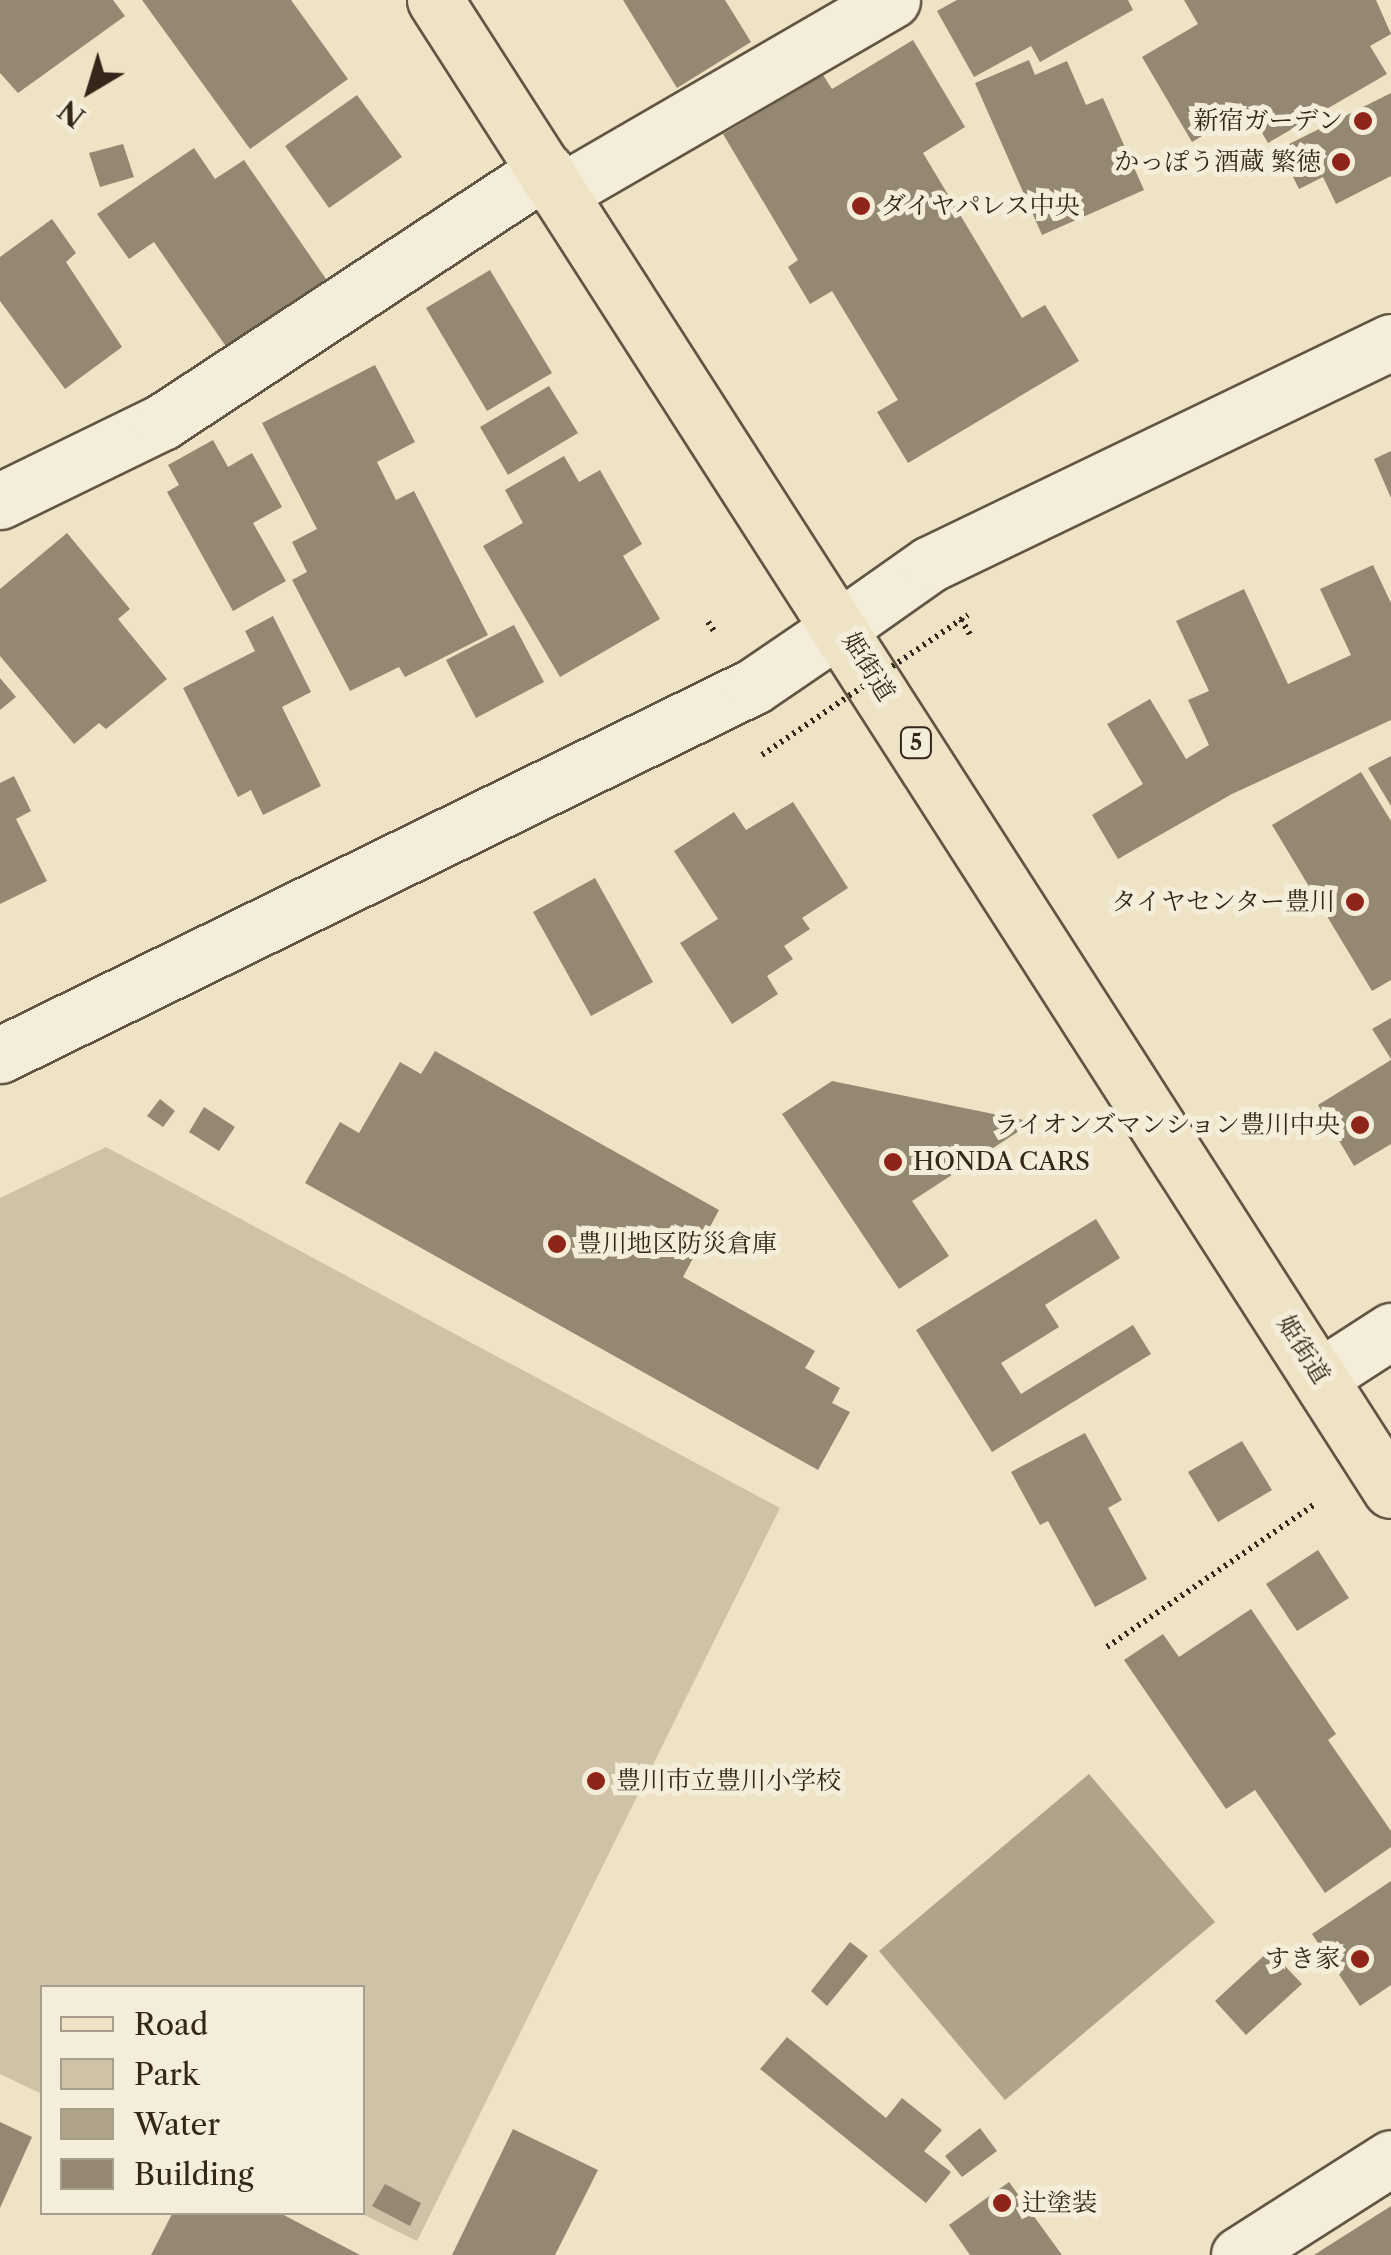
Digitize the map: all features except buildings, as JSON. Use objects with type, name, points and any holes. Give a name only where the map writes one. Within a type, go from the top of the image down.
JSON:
[{"type":"main road","name":"姫街道","points":[[435,0],[842,626],[1391,1490]]},
{"type":"street","points":[[0,500],[162,422],[552,181],[892,0]]},
{"type":"street","points":[[0,1055],[754,686],[930,564],[1391,342]]},
{"type":"street","points":[[1320,1377],[1391,1332]]},
{"type":"street","points":[[1239,2255],[1391,2158]]},
{"type":"path","points":[[762,755],[968,615]]},
{"type":"path","points":[[1107,1647],[1315,1504]]},
{"type":"green space","points":[[106,1147],[780,1508],[417,2241],[364,2215],[365,1985],[40,1985],[40,2093],[0,2074],[0,1198]]},
{"type":"water","points":[[1089,1774],[1215,1922],[1005,2100],[879,1951]]},
{"type":"place","name":"新宿ガーデン","points":[[1363,121]]},
{"type":"place","name":"かっぽう酒蔵 繁徳","points":[[1341,162]]},
{"type":"place","name":"ダイヤパレス中央","points":[[861,206]]},
{"type":"place","name":"タイヤセンター豊川","points":[[1355,902]]},
{"type":"place","name":"ライオンズマンション豊川中央","points":[[1360,1125]]},
{"type":"place","name":"HONDA CARS","points":[[893,1162]]},
{"type":"place","name":"豊川地区防災倉庫","points":[[557,1244]]},
{"type":"place","name":"豊川市立豊川小学校","points":[[596,1781]]},
{"type":"place","name":"すき家","points":[[1360,1959]]},
{"type":"place","name":"辻塗装","points":[[1002,2203]]}]
